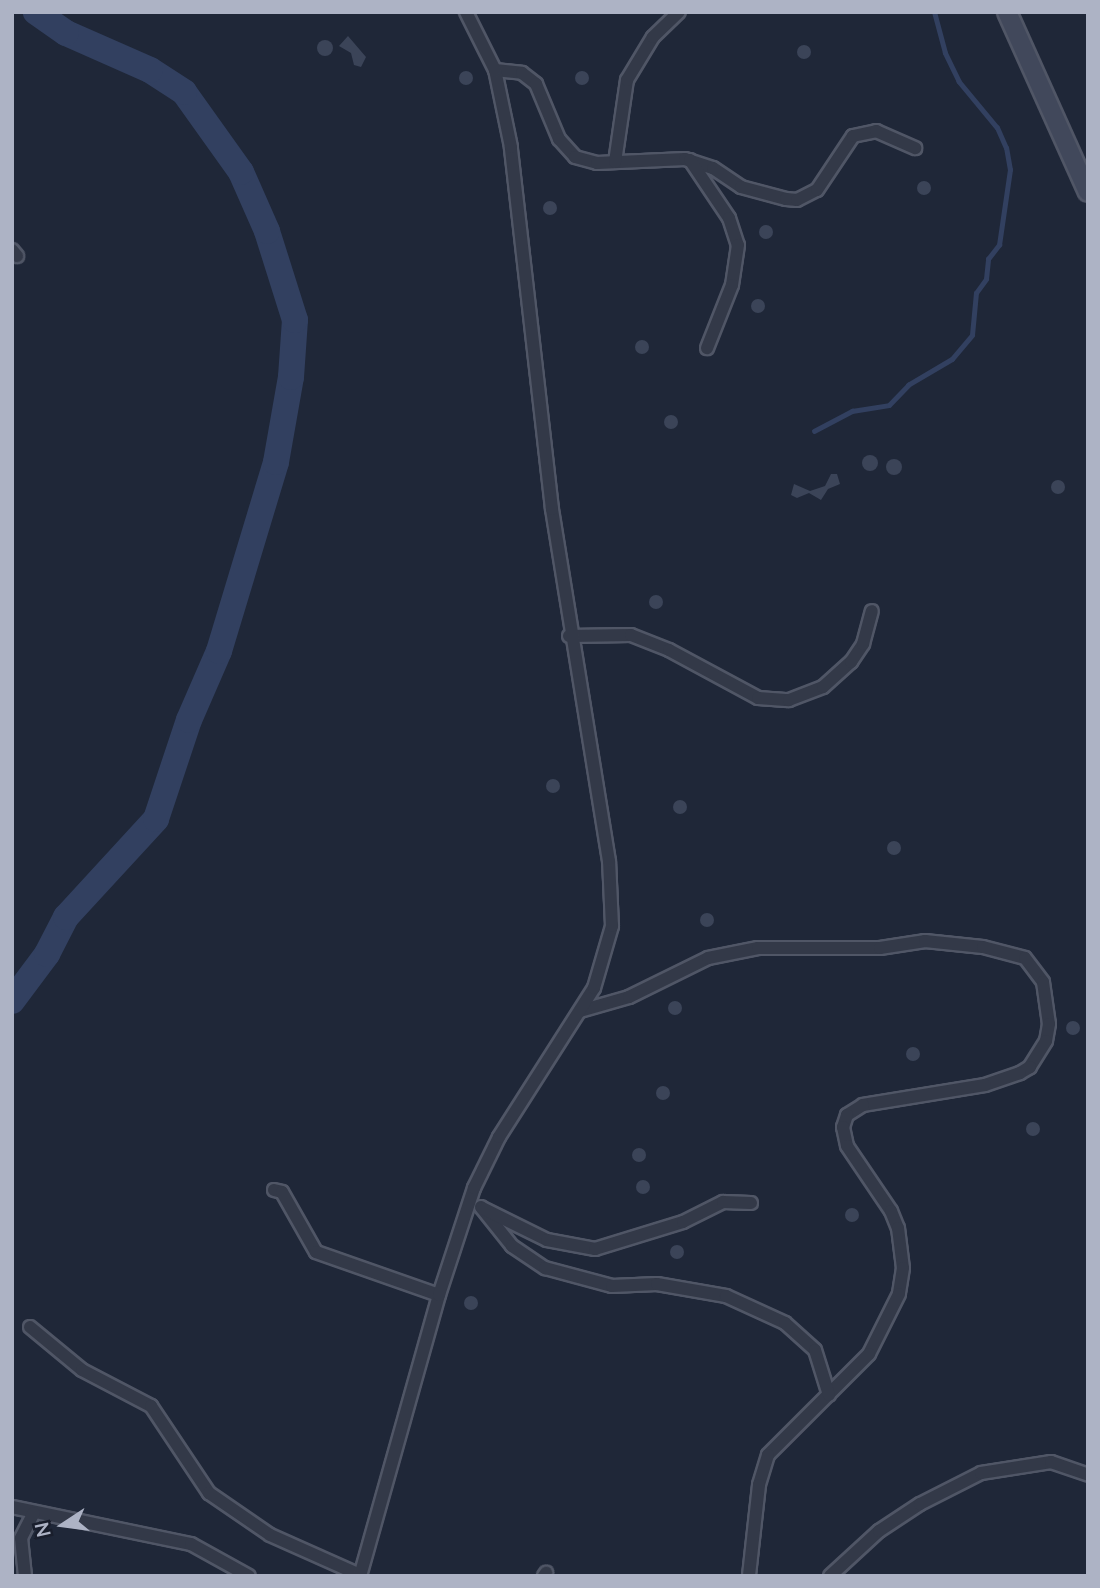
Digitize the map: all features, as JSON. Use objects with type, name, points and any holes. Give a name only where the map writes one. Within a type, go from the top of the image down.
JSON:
[{"type":"main road","points":[[1007,12],[1088,192]]},
{"type":"street","points":[[30,1326],[82,1370],[151,1406],[209,1493],[270,1535],[360,1575],[439,1295],[499,1137],[580,1011],[609,946],[613,902],[569,636],[511,147],[495,70],[466,12]]},
{"type":"street","points":[[615,162],[627,80],[653,37],[679,12]]},
{"type":"street","points":[[495,70],[522,73],[536,84],[559,139],[575,157],[615,162],[690,160],[713,168],[741,187],[797,200],[817,190],[853,136],[876,131],[915,148]]},
{"type":"street","points":[[690,160],[729,218],[738,245],[732,285],[707,348]]},
{"type":"street","points":[[569,636],[631,635],[669,650],[758,698],[789,700],[823,687],[851,662],[863,644],[872,611]]},
{"type":"street","points":[[580,1011],[629,997],[708,958],[758,948],[880,948],[943,942],[1010,953],[1035,968],[1047,997],[1049,1024],[1046,1041],[1030,1067],[985,1086],[872,1103],[847,1115],[843,1127],[847,1146],[891,1210],[902,1247],[903,1268],[892,1313],[869,1354],[768,1455],[759,1485],[749,1576]]},
{"type":"street","points":[[274,1190],[282,1192],[316,1252],[439,1295]]},
{"type":"street","points":[[475,1206],[547,1240],[595,1249],[683,1222],[723,1202],[751,1203]]},
{"type":"street","points":[[475,1206],[512,1246],[545,1268],[611,1286],[657,1284],[726,1296],[785,1323],[815,1350],[829,1395]]},
{"type":"street","points":[[830,1576],[889,1524],[981,1473],[1051,1462],[1088,1475]]},
{"type":"street","points":[[12,1507],[191,1544],[249,1576]]},
{"type":"street","points":[[25,1576],[21,1538],[34,1513]]},
{"type":"building","points":[[348,36],[366,57],[361,67],[354,65],[351,53],[339,46]]},
{"type":"building","points":[[325,40],[333,48],[325,56],[317,48]]},
{"type":"building","points":[[801,45],[807,45],[811,52],[807,59],[801,59],[797,55],[797,49]]},
{"type":"building","points":[[463,71],[469,71],[473,78],[469,85],[463,85],[459,81],[459,75]]},
{"type":"building","points":[[579,71],[585,71],[589,78],[585,85],[579,85],[575,81],[575,75]]},
{"type":"building","points":[[921,181],[927,181],[931,188],[927,195],[921,195],[917,191],[917,185]]},
{"type":"building","points":[[547,201],[553,201],[557,208],[553,215],[547,215],[543,211],[543,205]]},
{"type":"building","points":[[763,225],[769,225],[773,232],[769,239],[763,239],[759,235],[759,229]]},
{"type":"building","points":[[755,299],[761,299],[765,306],[761,313],[755,313],[751,309],[751,303]]},
{"type":"building","points":[[639,340],[645,340],[649,347],[645,354],[639,354],[635,350],[635,344]]},
{"type":"building","points":[[668,415],[674,415],[678,422],[674,429],[668,429],[664,425],[664,419]]},
{"type":"building","points":[[870,455],[878,463],[870,471],[862,463]]},
{"type":"building","points":[[894,459],[902,467],[894,475],[886,467]]},
{"type":"building","points":[[831,474],[837,474],[840,484],[828,489],[821,500],[809,493],[797,498],[791,495],[794,484],[810,491],[825,486]]},
{"type":"building","points":[[1055,480],[1061,480],[1065,487],[1061,494],[1055,494],[1051,490],[1051,484]]},
{"type":"building","points":[[653,595],[659,595],[663,602],[659,609],[653,609],[649,605],[649,599]]},
{"type":"building","points":[[550,779],[556,779],[560,786],[556,793],[550,793],[546,789],[546,783]]},
{"type":"building","points":[[677,800],[683,800],[687,807],[683,814],[677,814],[673,810],[673,804]]},
{"type":"building","points":[[891,841],[897,841],[901,848],[897,855],[891,855],[887,851],[887,845]]},
{"type":"building","points":[[704,913],[710,913],[714,920],[710,927],[704,927],[700,923],[700,917]]},
{"type":"building","points":[[672,1001],[678,1001],[682,1008],[678,1015],[672,1015],[668,1011],[668,1005]]},
{"type":"building","points":[[1070,1021],[1076,1021],[1080,1028],[1076,1035],[1070,1035],[1066,1031],[1066,1025]]},
{"type":"building","points":[[910,1047],[916,1047],[920,1054],[916,1061],[910,1061],[906,1057],[906,1051]]},
{"type":"building","points":[[660,1086],[666,1086],[670,1093],[666,1100],[660,1100],[656,1096],[656,1090]]},
{"type":"building","points":[[1030,1122],[1036,1122],[1040,1129],[1036,1136],[1030,1136],[1026,1132],[1026,1126]]},
{"type":"building","points":[[636,1148],[642,1148],[646,1155],[642,1162],[636,1162],[632,1158],[632,1152]]},
{"type":"building","points":[[640,1180],[646,1180],[650,1187],[646,1194],[640,1194],[636,1190],[636,1184]]},
{"type":"building","points":[[849,1208],[855,1208],[859,1215],[855,1222],[849,1222],[845,1218],[845,1212]]},
{"type":"building","points":[[674,1245],[680,1245],[684,1252],[680,1259],[674,1259],[670,1255],[670,1249]]},
{"type":"building","points":[[468,1296],[474,1296],[478,1303],[474,1310],[468,1310],[464,1306],[464,1300]]},
{"type":"waterway","points":[[12,1001],[47,954],[66,917],[156,819],[189,720],[219,651],[276,462],[291,377],[295,320],[267,231],[241,172],[184,92],[150,70],[66,33],[36,12]]},
{"type":"waterway","points":[[814,431],[852,411],[889,405],[908,385],[952,359],[972,335],[976,293],[986,279],[988,259],[999,245],[1010,170],[1006,148],[997,128],[959,82],[945,53],[934,12]]}]
